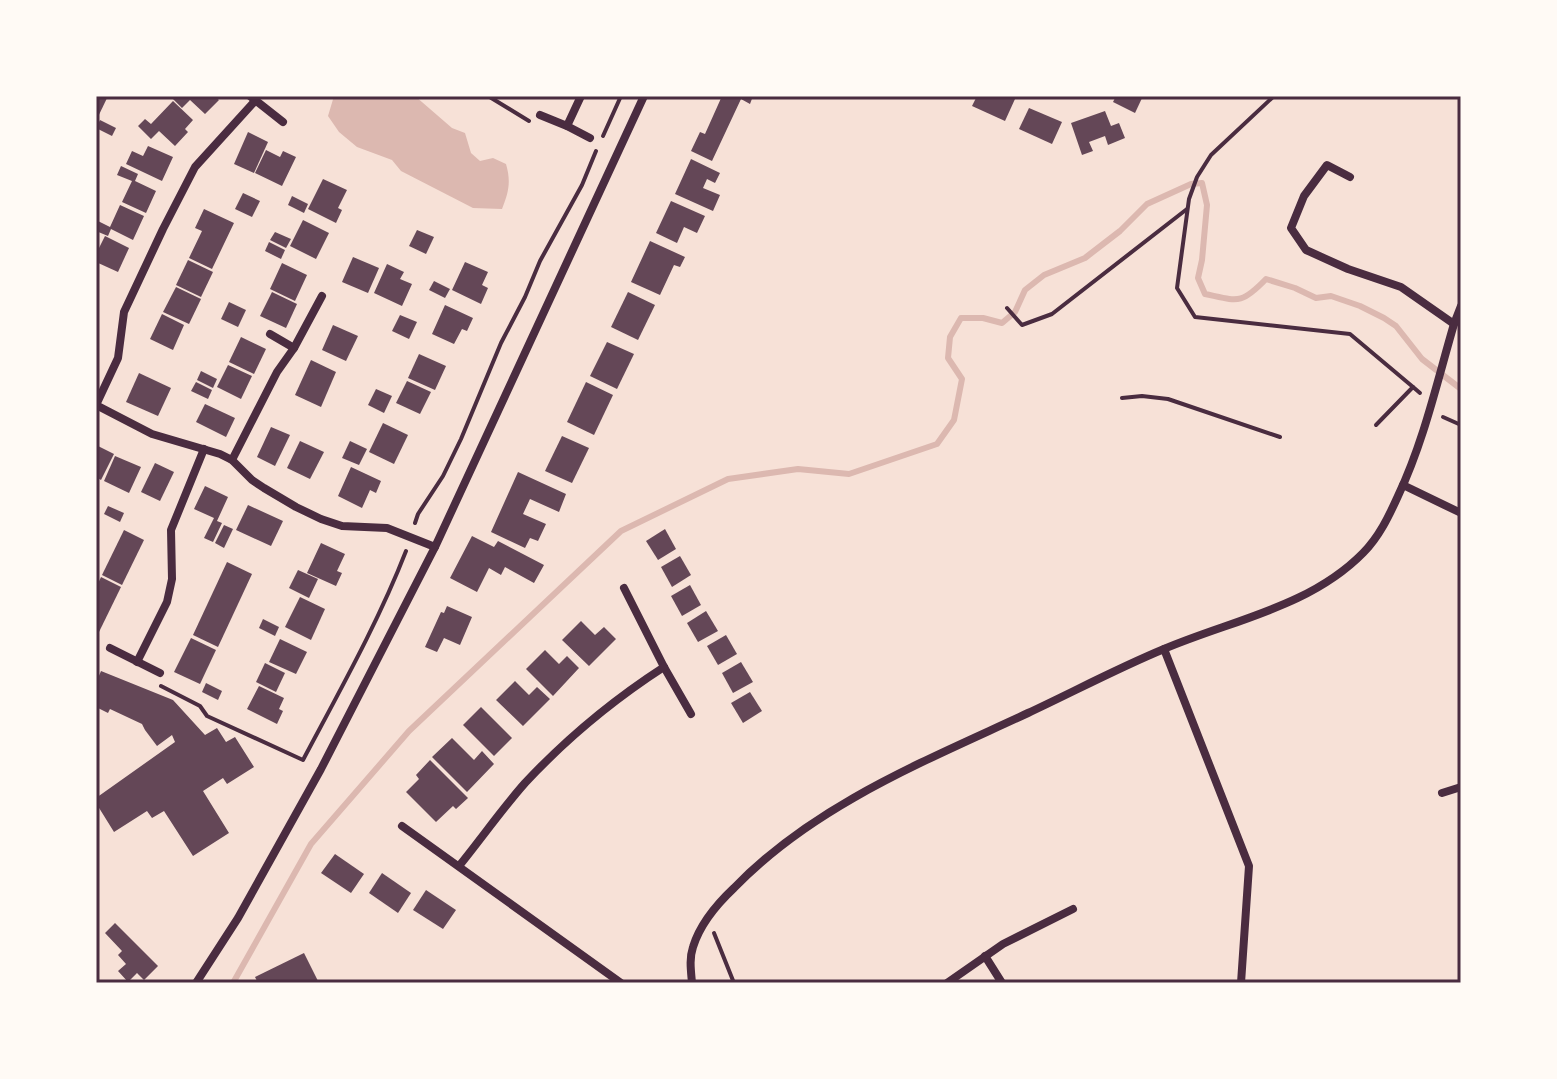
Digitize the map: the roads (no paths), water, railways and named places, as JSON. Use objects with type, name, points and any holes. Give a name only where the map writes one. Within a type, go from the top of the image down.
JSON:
[{"type":"street","points":[[567,126],[581,96]]},
{"type":"street","points":[[196,983],[238,918],[298,810],[435,547],[644,96]]},
{"type":"street","points":[[283,122],[253,98],[195,167],[124,312],[118,358],[96,405],[152,434],[232,460],[264,488],[321,519],[342,526],[387,528],[435,547]]},
{"type":"street","points":[[540,115],[590,138]]},
{"type":"street","points":[[1350,177],[1327,165],[1304,196],[1291,228],[1306,250],[1348,269],[1401,287],[1454,324]]},
{"type":"street","points":[[232,460],[277,372],[294,348],[322,296]]},
{"type":"street","points":[[692,983],[690,965],[693,947],[721,901],[772,853],[859,794],[1164,649],[1293,601],[1323,586],[1347,568],[1366,550],[1387,520],[1403,485],[1421,440],[1461,306]]},
{"type":"street","points":[[270,334],[294,348]]},
{"type":"street","points":[[137,662],[171,592],[171,530],[204,449]]},
{"type":"street","points":[[1403,485],[1461,513]]},
{"type":"street","points":[[624,588],[691,714]]},
{"type":"street","points":[[110,648],[160,673]]},
{"type":"street","points":[[1164,649],[1249,866],[1241,983]]},
{"type":"street","points":[[459,866],[524,784],[561,748],[619,696],[664,667]]},
{"type":"street","points":[[1442,793],[1461,787]]},
{"type":"street","points":[[402,826],[621,983]]},
{"type":"street","points":[[947,983],[1003,944],[1073,909]]},
{"type":"street","points":[[985,956],[1002,983]]},
{"type":"waterway","points":[[233,983],[311,844],[409,731],[621,531],[728,479],[798,469],[849,474],[937,444],[954,420],[962,379],[948,358],[950,337],[961,318],[983,318],[1002,323],[1015,312],[1025,290],[1044,275],[1085,258],[1120,231],[1147,204],[1191,184],[1202,183],[1207,205],[1198,278],[1205,294],[1238,299],[1251,293],[1266,279],[1316,298],[1331,296],[1360,306],[1396,326],[1422,359],[1461,389]]}]
